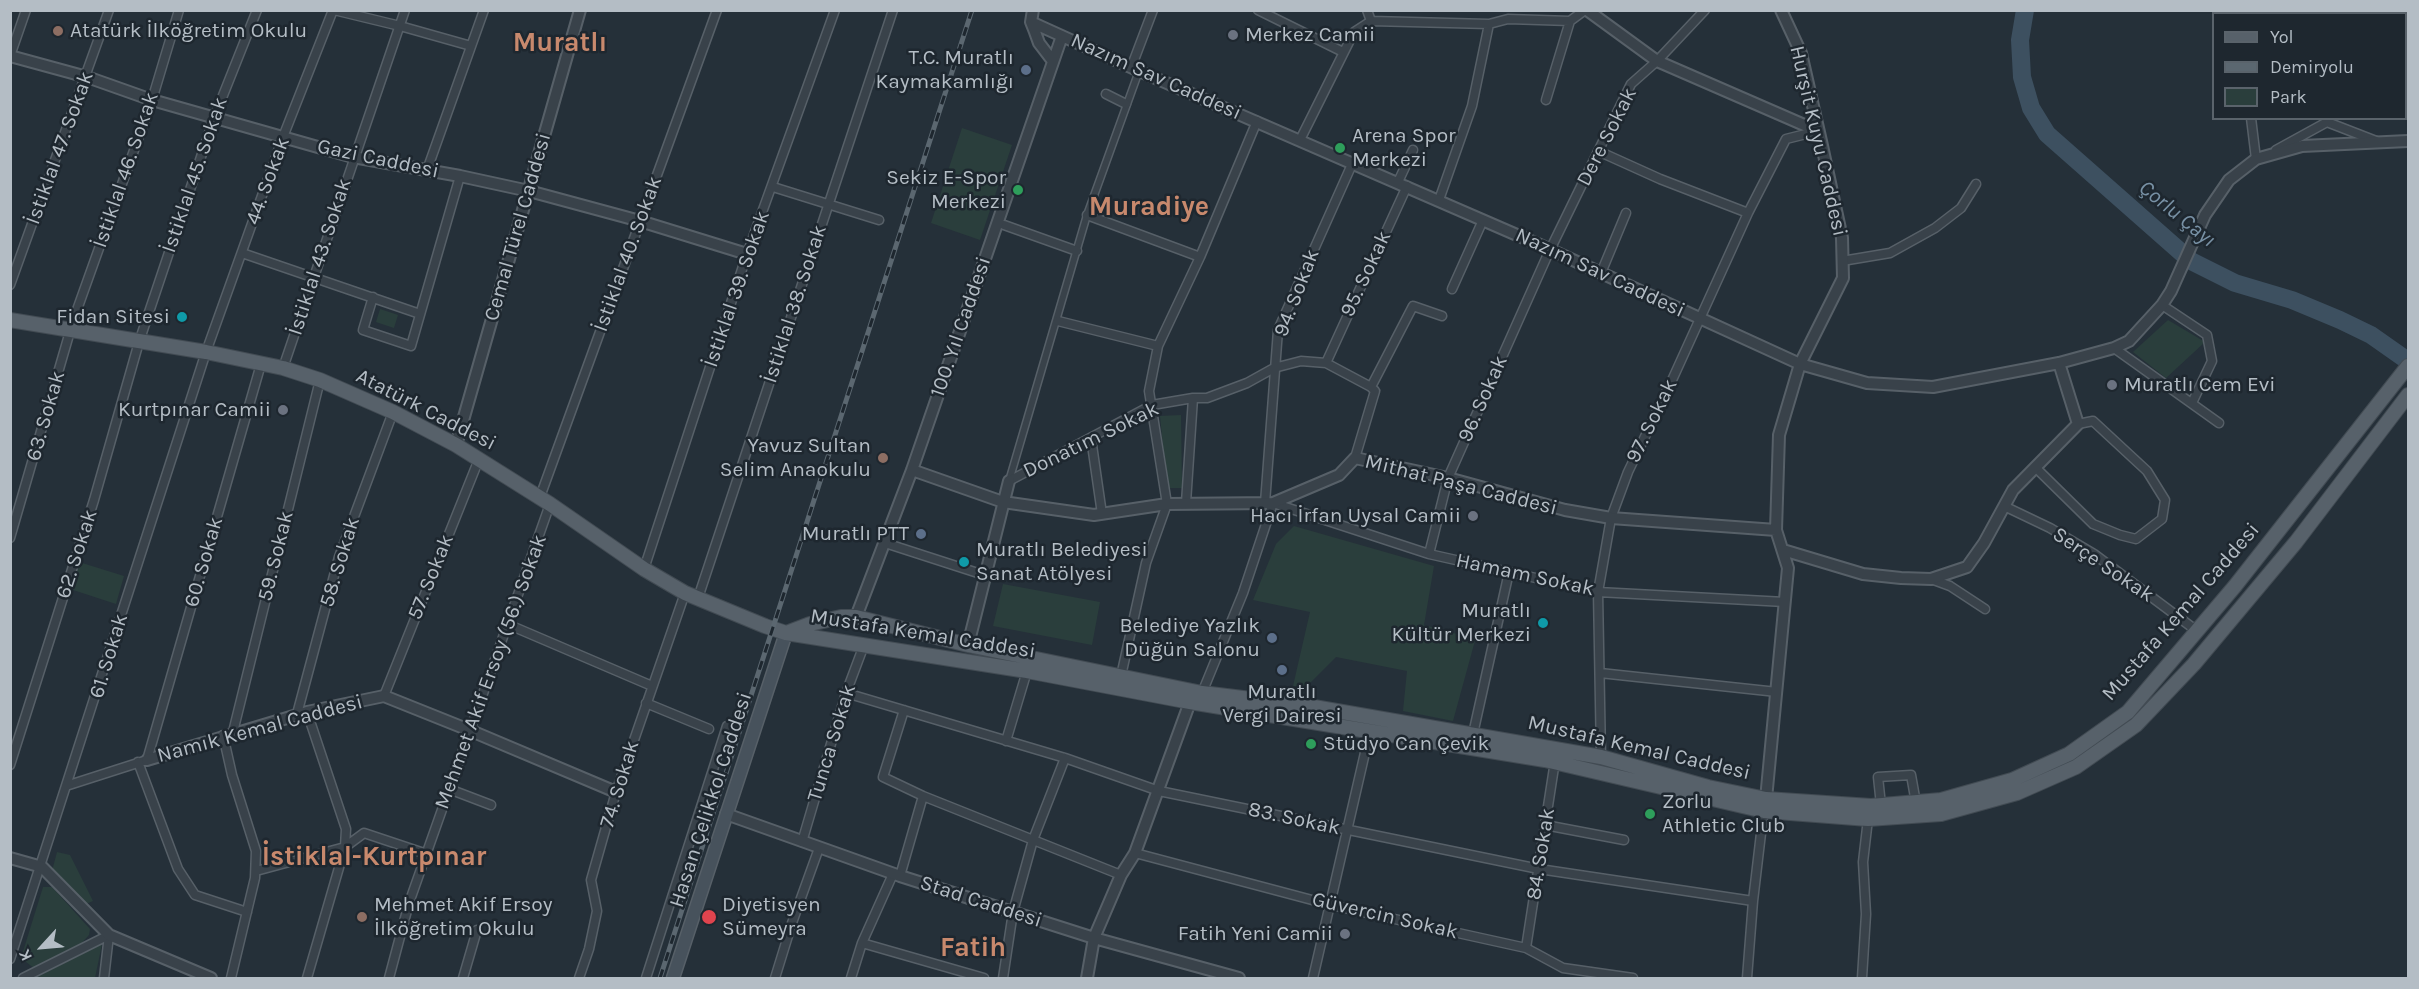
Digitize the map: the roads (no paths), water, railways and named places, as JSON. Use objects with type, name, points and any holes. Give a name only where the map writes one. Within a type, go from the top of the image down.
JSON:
[{"type":"main road","name":"Atatürk Caddesi","points":[[10,320],[207,352],[283,368],[320,380],[393,412],[456,445],[545,500],[644,569],[692,595],[786,633]]},
{"type":"main road","name":"Mustafa Kemal Caddesi","points":[[786,633],[1027,671],[1190,702],[1370,731],[1393,728],[1473,734],[1600,757],[1765,805],[1881,805],[1941,800],[2012,780],[2069,754],[2128,712],[2197,631],[2409,366]]},
{"type":"main road","name":"Mustafa Kemal Caddesi","points":[[786,633],[810,624],[840,617],[862,618],[968,645],[1202,693],[1308,706],[1393,728],[1765,805],[1868,819],[1941,814],[2017,793],[2076,767],[2136,725],[2194,664],[2296,542],[2405,400]]},
{"type":"main road","points":[[836,640],[836,629],[840,617]]},
{"type":"main road","points":[[862,618],[867,634],[864,645]]},
{"type":"main road","name":"Hasan Çelikkol Caddesi","points":[[676,978],[726,814],[786,633]]},
{"type":"main road","points":[[1190,702],[1202,693]]},
{"type":"main road","points":[[1305,721],[1308,706]]},
{"type":"street","points":[[10,56],[26,10]]},
{"type":"street","name":"İstiklal 47. Sokak","points":[[10,285],[87,77],[109,10]]},
{"type":"street","name":"İstiklal 46. Sokak","points":[[71,329],[152,100],[179,10]]},
{"type":"street","name":"İstiklal 45. Sokak","points":[[139,342],[214,118],[257,10]]},
{"type":"street","points":[[334,10],[471,46]]},
{"type":"street","name":"44. Sokak","points":[[207,352],[283,137],[334,10]]},
{"type":"street","name":"İstiklal 43. Sokak","points":[[283,368],[353,157],[405,10]]},
{"type":"street","points":[[428,170],[484,10]]},
{"type":"street","name":"Cemal Türel Caddesi","points":[[456,445],[580,10]]},
{"type":"street","name":"İstiklal 40. Sokak","points":[[545,500],[640,221],[717,10]]},
{"type":"street","name":"İstiklal 39. Sokak","points":[[644,569],[747,254],[835,10]]},
{"type":"street","name":"İstiklal 38. Sokak","points":[[692,595],[893,10]]},
{"type":"street","points":[[968,645],[1009,481],[1058,321],[1087,215],[1126,104],[1153,10]]},
{"type":"street","points":[[1258,10],[1342,52]]},
{"type":"street","points":[[1367,10],[1371,21]]},
{"type":"street","points":[[1300,140],[1353,32],[1371,21],[1489,24],[1508,19],[1570,21],[1586,10],[1657,61],[1818,131]]},
{"type":"street","name":"Dere Sokak","points":[[1550,249],[1631,84],[1657,61],[1705,10]]},
{"type":"street","name":"Hurşit Kuyu Caddesi","points":[[1765,805],[1788,568],[1776,530],[1779,435],[1800,364],[1843,278],[1842,238],[1801,53],[1782,10]]},
{"type":"street","points":[[1032,15],[1040,43],[1052,60]]},
{"type":"street","name":"Nazım Sav Caddesi","points":[[1032,15],[1062,36],[1550,249],[1800,364],[1867,383],[1933,387],[2059,363],[2114,348],[2129,341],[2162,305],[2171,291],[2205,214],[2229,180],[2260,158]]},
{"type":"street","points":[[1546,100],[1570,21]]},
{"type":"street","points":[[1439,200],[1472,106],[1489,24]]},
{"type":"street","name":"100. Yıl Caddesi","points":[[862,618],[885,543],[1062,36]]},
{"type":"street","name":"Gazi Caddesi","points":[[10,56],[87,77],[152,100],[353,157],[529,191],[640,221],[747,254]]},
{"type":"street","points":[[1106,94],[1126,104]]},
{"type":"street","points":[[2251,120],[2260,158]]},
{"type":"street","points":[[2260,158],[2327,120],[2377,141]]},
{"type":"street","points":[[1121,676],[1146,563],[1167,504],[1149,391],[1158,346],[1200,257],[1257,121]]},
{"type":"street","name":"97. Sokak","points":[[1600,757],[1598,592],[1611,518],[1628,472],[1748,213],[1786,139],[1818,131]]},
{"type":"street","points":[[2260,158],[2302,146],[2409,141]]},
{"type":"street","name":"95. Sokak","points":[[1326,363],[1402,184],[1413,150]]},
{"type":"street","points":[[1599,151],[1660,179],[1748,213]]},
{"type":"street","name":"94. Sokak","points":[[1202,693],[1243,593],[1269,503],[1274,368],[1278,330],[1353,162]]},
{"type":"street","points":[[373,297],[363,330],[411,346],[460,176]]},
{"type":"street","points":[[1842,261],[1890,254],[1926,233],[1961,208],[1976,184]]},
{"type":"street","points":[[773,187],[879,220]]},
{"type":"street","points":[[1601,273],[1626,213]]},
{"type":"street","points":[[1087,215],[1200,257]]},
{"type":"street","points":[[1452,289],[1483,220]]},
{"type":"street","points":[[1004,225],[1077,251]]},
{"type":"street","name":"96. Sokak","points":[[1429,554],[1448,478],[1550,249]]},
{"type":"street","points":[[242,253],[420,314]]},
{"type":"street","points":[[2162,305],[2207,335],[2212,361],[2192,403]]},
{"type":"street","points":[[1355,458],[1373,389],[1413,306],[1442,316]]},
{"type":"street","points":[[1058,321],[1158,346]]},
{"type":"street","name":"63. Sokak","points":[[10,538],[71,329]]},
{"type":"street","name":"62. Sokak","points":[[10,765],[94,500],[139,342]]},
{"type":"street","points":[[2114,348],[2218,423]]},
{"type":"street","name":"61. Sokak","points":[[10,959],[69,784],[207,352]]},
{"type":"street","name":"Donatım Sokak","points":[[1009,481],[1152,405],[1207,398],[1247,383],[1274,368],[1300,362],[1326,363],[1373,389]]},
{"type":"street","points":[[2059,363],[2078,424]]},
{"type":"street","name":"60. Sokak","points":[[143,761],[261,364]]},
{"type":"street","name":"59. Sokak","points":[[228,734],[320,380]]},
{"type":"street","points":[[1186,503],[1193,398]]},
{"type":"street","name":"58. Sokak","points":[[302,713],[339,557],[393,412]]},
{"type":"street","points":[[1783,550],[1863,574],[1901,579],[1931,579],[1967,567],[2013,490],[2035,467],[2078,424],[2093,421],[2147,471],[2165,500],[2162,519],[2136,539],[2093,524],[2035,467]]},
{"type":"street","points":[[1091,438],[1102,514]]},
{"type":"street","name":"Mithat Paşa Caddesi","points":[[912,470],[1003,502],[1073,513],[1102,514],[1167,504],[1269,503],[1339,475],[1355,458],[1448,478],[1565,510],[1611,518],[1776,530]]},
{"type":"street","name":"57. Sokak","points":[[384,696],[479,459]]},
{"type":"street","name":"Mehmet Akif Ersoy (56.) Sokak","points":[[389,978],[409,903],[507,624],[545,500]]},
{"type":"street","name":"Hamam Sokak","points":[[1269,503],[1429,554],[1598,592],[1785,602]]},
{"type":"street","name":"Serçe Sokak","points":[[2004,506],[2050,528],[2094,554],[2197,631]]},
{"type":"street","points":[[885,543],[984,575]]},
{"type":"street","points":[[1473,734],[1509,572]]},
{"type":"street","points":[[1931,579],[1950,586],[1985,609]]},
{"type":"street","name":"74. Sokak","points":[[579,978],[597,911],[591,880],[616,792],[652,686],[692,595]]},
{"type":"street","points":[[507,624],[652,686]]},
{"type":"street","name":"Tunca Sokak","points":[[802,842],[846,693],[864,645]]},
{"type":"street","points":[[1006,741],[1027,671]]},
{"type":"street","points":[[1599,673],[1777,692]]},
{"type":"street","name":"83. Sokak","points":[[846,693],[1065,758],[1159,791],[1539,869],[1753,901]]},
{"type":"street","name":"Namık Kemal Caddesi","points":[[69,784],[302,713],[384,696],[616,792]]},
{"type":"street","points":[[1087,978],[1094,938],[1121,875],[1135,853],[1190,702]]},
{"type":"street","points":[[646,703],[709,729]]},
{"type":"street","points":[[904,710],[883,777],[923,796],[1121,875]]},
{"type":"street","points":[[302,713],[346,829],[345,847],[306,978]]},
{"type":"street","points":[[646,978],[727,726]]},
{"type":"street","points":[[1313,978],[1370,731]]},
{"type":"street","points":[[228,734],[232,775],[256,851],[256,871],[231,978]]},
{"type":"street","points":[[1003,978],[1013,912],[1033,840],[1065,758]]},
{"type":"street","points":[[143,761],[178,869],[195,895],[247,912]]},
{"type":"street","name":"84. Sokak","points":[[1526,948],[1555,761]]},
{"type":"street","points":[[1881,805],[1878,777],[1911,775],[1916,803]]},
{"type":"street","points":[[449,789],[491,805]]},
{"type":"street","points":[[851,978],[862,943],[896,875],[923,796]]},
{"type":"street","points":[[1747,978],[1753,901],[1765,805]]},
{"type":"street","name":"Stad Caddesi","points":[[726,814],[896,875],[1094,938],[1239,978]]},
{"type":"street","points":[[1862,978],[1866,914],[1863,862],[1868,819]]},
{"type":"street","points":[[1545,825],[1624,840]]},
{"type":"street","points":[[256,871],[345,847],[364,833],[426,854]]},
{"type":"street","points":[[775,978],[819,848]]},
{"type":"street","name":"Güvercin Sokak","points":[[1135,853],[1331,905],[1526,948],[1563,968],[1633,978]]},
{"type":"street","points":[[10,858],[42,867],[109,935],[211,978]]},
{"type":"street","points":[[463,978],[477,930]]},
{"type":"street","points":[[23,978],[109,935]]},
{"type":"street","points":[[104,978],[109,935]]},
{"type":"street","points":[[862,943],[984,978]]},
{"type":"waterway","name":"Çorlu Çayı","points":[[2025,10],[2020,40],[2022,77],[2031,108],[2047,134],[2191,261],[2235,283],[2292,300],[2340,320],[2371,335],[2408,361]]},
{"type":"railway","points":[[660,978],[972,10]]},
{"type":"place","name":"Atatürk İlköğretim Okulu","points":[[58,31]]},
{"type":"place","name":"Merkez Camii","points":[[1233,35]]},
{"type":"place","name":"T.C. Muratlı Kaymakamlığı","points":[[1026,70]]},
{"type":"place","name":"Arena Spor Merkezi","points":[[1340,148]]},
{"type":"place","name":"Sekiz E-Spor Merkezi","points":[[1018,190]]},
{"type":"place","name":"Fidan Sitesi","points":[[182,317]]},
{"type":"place","name":"Muratlı Cem Evi","points":[[2112,385]]},
{"type":"place","name":"Kurtpınar Camii","points":[[283,410]]},
{"type":"place","name":"Yavuz Sultan Selim Anaokulu","points":[[883,458]]},
{"type":"place","name":"Hacı İrfan Uysal Camii","points":[[1473,516]]},
{"type":"place","name":"Muratlı PTT","points":[[921,534]]},
{"type":"place","name":"Muratlı Belediyesi Sanat Atölyesi","points":[[964,562]]},
{"type":"place","name":"Muratlı Kültür Merkezi","points":[[1543,623]]},
{"type":"place","name":"Belediye Yazlık Düğün Salonu","points":[[1272,638]]},
{"type":"place","name":"Muratlı Vergi Dairesi","points":[[1282,670]]},
{"type":"place","name":"Stüdyo Can Çevik","points":[[1311,744]]},
{"type":"place","name":"Zorlu Athletic Club","points":[[1650,814]]},
{"type":"place","name":"Mehmet Akif Ersoy İlköğretim Okulu","points":[[362,917]]},
{"type":"place","name":"Diyetisyen Sümeyra","points":[[709,917]]},
{"type":"place","name":"Fatih Yeni Camii","points":[[1345,934]]},
{"type":"district","name":"Muratlı","points":[[560,43]]},
{"type":"district","name":"Muradiye","points":[[1149,207]]},
{"type":"district","name":"İstiklal-Kurtpınar","points":[[374,857]]},
{"type":"district","name":"Fatih","points":[[973,948]]}]
